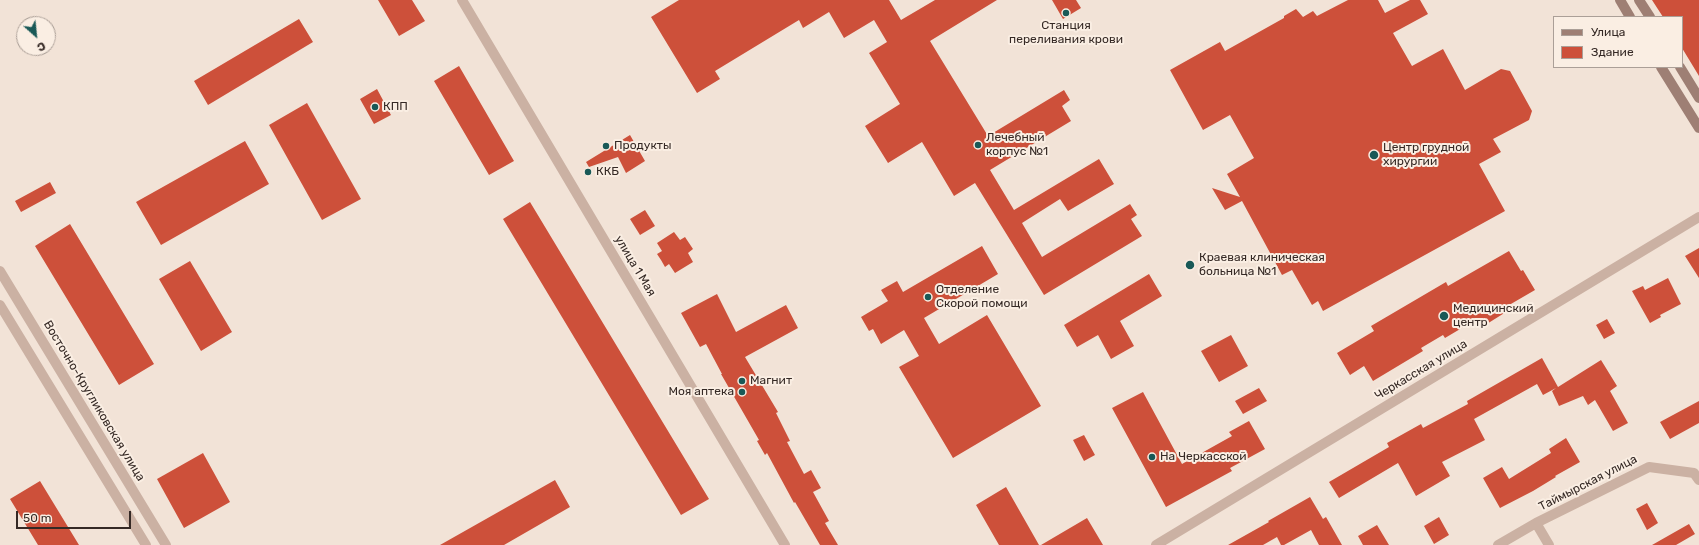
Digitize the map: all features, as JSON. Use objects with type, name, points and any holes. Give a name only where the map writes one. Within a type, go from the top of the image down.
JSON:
[{"type":"main road","points":[[1620,0],[1629,16]]},
{"type":"main road","points":[[1639,0],[1649,16]]},
{"type":"main road","points":[[1662,68],[1699,128]]},
{"type":"main road","points":[[1681,68],[1699,98]]},
{"type":"street","name":"улица 1 Мая","points":[[462,0],[785,545]]},
{"type":"street","name":"Черкасская улица","points":[[1156,545],[1699,217]]},
{"type":"street","name":"Восточно-Кругликовская улица","points":[[0,271],[166,545]]},
{"type":"street","points":[[0,305],[146,545]]},
{"type":"street","name":"Таймырская улица","points":[[1498,545],[1536,523],[1649,467],[1697,477]]},
{"type":"street","points":[[1536,523],[1549,545]]},
{"type":"building","points":[[378,0],[412,0],[425,21],[399,36]]},
{"type":"building","name":"Лечебный корпус №1","points":[[679,0],[889,0],[901,20],[935,0],[997,0],[930,41],[988,136],[1064,90],[1070,100],[1062,106],[1071,121],[990,170],[1014,210],[1099,159],[1114,184],[1068,211],[1060,199],[1022,223],[1042,257],[1130,204],[1137,215],[1131,219],[1142,236],[1044,295],[975,183],[954,196],[922,142],[888,163],[865,126],[900,104],[869,53],[887,42],[874,20],[844,38],[829,12],[803,28],[799,20],[715,71],[720,79],[697,93],[651,17]]},
{"type":"building","name":"Станция переливания крови","points":[[1052,0],[1076,0],[1081,8],[1063,19]]},
{"type":"building","name":"Центр грудной хирургии","points":[[1348,0],[1378,0],[1385,13],[1410,0],[1420,0],[1428,14],[1393,33],[1412,66],[1443,49],[1465,90],[1501,69],[1510,71],[1532,111],[1529,120],[1493,139],[1501,152],[1479,164],[1505,211],[1323,311],[1318,301],[1312,305],[1292,270],[1282,275],[1242,201],[1225,210],[1212,188],[1240,197],[1227,174],[1254,158],[1230,115],[1203,130],[1170,70],[1220,42],[1225,51],[1284,18],[1284,16],[1296,9],[1303,17],[1313,11],[1317,16]]},
{"type":"building","points":[[1652,0],[1699,0],[1699,76],[1683,50],[1683,16],[1662,16]]},
{"type":"building","points":[[299,19],[313,42],[208,105],[194,81]]},
{"type":"building","points":[[459,66],[514,161],[489,175],[434,81]]},
{"type":"building","name":"КПП","points":[[377,89],[391,115],[374,124],[360,99]]},
{"type":"building","points":[[307,103],[361,199],[322,220],[269,125]]},
{"type":"building","points":[[630,135],[645,161],[626,173],[618,157],[589,167],[586,162]]},
{"type":"building","points":[[245,141],[269,184],[161,245],[136,202]]},
{"type":"building","points":[[50,182],[56,193],[21,212],[15,201]]},
{"type":"building","points":[[530,202],[709,499],[681,515],[503,219]]},
{"type":"building","points":[[645,210],[655,226],[640,235],[630,219]]},
{"type":"building","points":[[70,224],[154,364],[119,385],[35,246]]},
{"type":"building","points":[[674,232],[680,240],[685,237],[693,249],[688,253],[693,262],[675,273],[669,264],[665,267],[657,254],[662,251],[657,243]]},
{"type":"building","points":[[982,246],[998,274],[924,318],[939,344],[987,315],[1041,406],[953,458],[899,367],[919,356],[904,330],[881,344],[873,329],[869,331],[861,317],[888,301],[881,290],[897,281],[903,292]]},
{"type":"building","points":[[1699,248],[1699,278],[1685,256]]},
{"type":"building","name":"Медицинский центр","points":[[1509,251],[1535,290],[1504,308],[1506,312],[1482,327],[1477,319],[1445,338],[1443,335],[1421,348],[1423,351],[1373,381],[1364,366],[1350,375],[1337,353],[1374,331],[1371,326],[1446,282],[1448,286]]},
{"type":"building","points":[[190,261],[232,332],[201,351],[159,279]]},
{"type":"building","points":[[1149,274],[1162,296],[1120,321],[1134,346],[1111,359],[1098,335],[1077,347],[1064,325]]},
{"type":"building","points":[[1668,278],[1681,304],[1660,315],[1661,317],[1650,323],[1632,291],[1643,286],[1645,290]]},
{"type":"building","points":[[717,294],[736,332],[786,305],[798,328],[745,357],[778,412],[776,413],[790,441],[787,442],[804,474],[811,470],[821,488],[813,492],[829,521],[825,523],[838,545],[820,545],[795,502],[794,503],[767,453],[765,455],[757,441],[759,440],[721,374],[706,344],[700,347],[681,313]]},
{"type":"building","points":[[1607,319],[1615,333],[1604,339],[1596,325]]},
{"type":"building","points":[[1231,335],[1248,366],[1219,382],[1201,351]]},
{"type":"building","points":[[1542,358],[1558,387],[1601,360],[1617,386],[1610,391],[1628,423],[1613,431],[1595,400],[1588,405],[1583,396],[1559,406],[1552,391],[1556,388],[1543,395],[1537,384],[1474,419],[1485,440],[1442,462],[1450,476],[1416,496],[1398,463],[1339,498],[1329,482],[1389,447],[1387,443],[1421,424],[1423,428],[1468,404],[1467,401]]},
{"type":"building","points":[[1259,388],[1267,401],[1243,414],[1235,401]]},
{"type":"building","points":[[1143,392],[1182,464],[1232,436],[1229,432],[1249,421],[1265,449],[1230,468],[1232,471],[1166,507],[1112,408]]},
{"type":"building","points":[[1699,401],[1699,423],[1670,439],[1660,422]]},
{"type":"building","points":[[1084,435],[1095,455],[1084,461],[1073,440]]},
{"type":"building","points":[[1566,438],[1580,462],[1555,476],[1556,477],[1533,491],[1500,508],[1483,478],[1502,467],[1509,479],[1551,453],[1549,449]]},
{"type":"building","points":[[203,453],[230,502],[184,528],[157,479]]},
{"type":"building","points":[[555,480],[570,507],[504,545],[440,545]]},
{"type":"building","points":[[40,481],[79,545],[38,545],[10,499]]},
{"type":"building","points":[[1006,487],[1039,545],[999,545],[976,505]]},
{"type":"building","points":[[1310,497],[1323,519],[1326,517],[1342,545],[1319,545],[1311,530],[1284,545],[1281,545],[1277,537],[1263,545],[1228,545],[1269,522],[1268,521]]},
{"type":"building","points":[[1647,503],[1658,523],[1647,530],[1636,509]]},
{"type":"building","points":[[1439,517],[1449,535],[1434,544],[1424,526]]},
{"type":"building","points":[[1087,518],[1103,545],[1041,545]]},
{"type":"building","points":[[1689,524],[1695,534],[1676,545],[1652,545]]},
{"type":"building","points":[[1377,525],[1389,545],[1363,545],[1358,536]]},
{"type":"place","name":"Станция переливания крови","points":[[1066,13]]},
{"type":"place","name":"КПП","points":[[375,107]]},
{"type":"place","name":"Лечебный корпус №1","points":[[978,145]]},
{"type":"place","name":"Продукты","points":[[606,146]]},
{"type":"place","name":"Центр грудной хирургии","points":[[1374,155]]},
{"type":"place","name":"ККБ","points":[[588,172]]},
{"type":"place","name":"Краевая клиническая больница №1","points":[[1190,265]]},
{"type":"place","name":"Отделение Скорой помощи","points":[[928,297]]},
{"type":"place","name":"Медицинский центр","points":[[1444,316]]},
{"type":"place","name":"Магнит","points":[[742,381]]},
{"type":"place","name":"Моя аптека","points":[[742,392]]},
{"type":"place","name":"На Черкасской","points":[[1152,457]]}]
